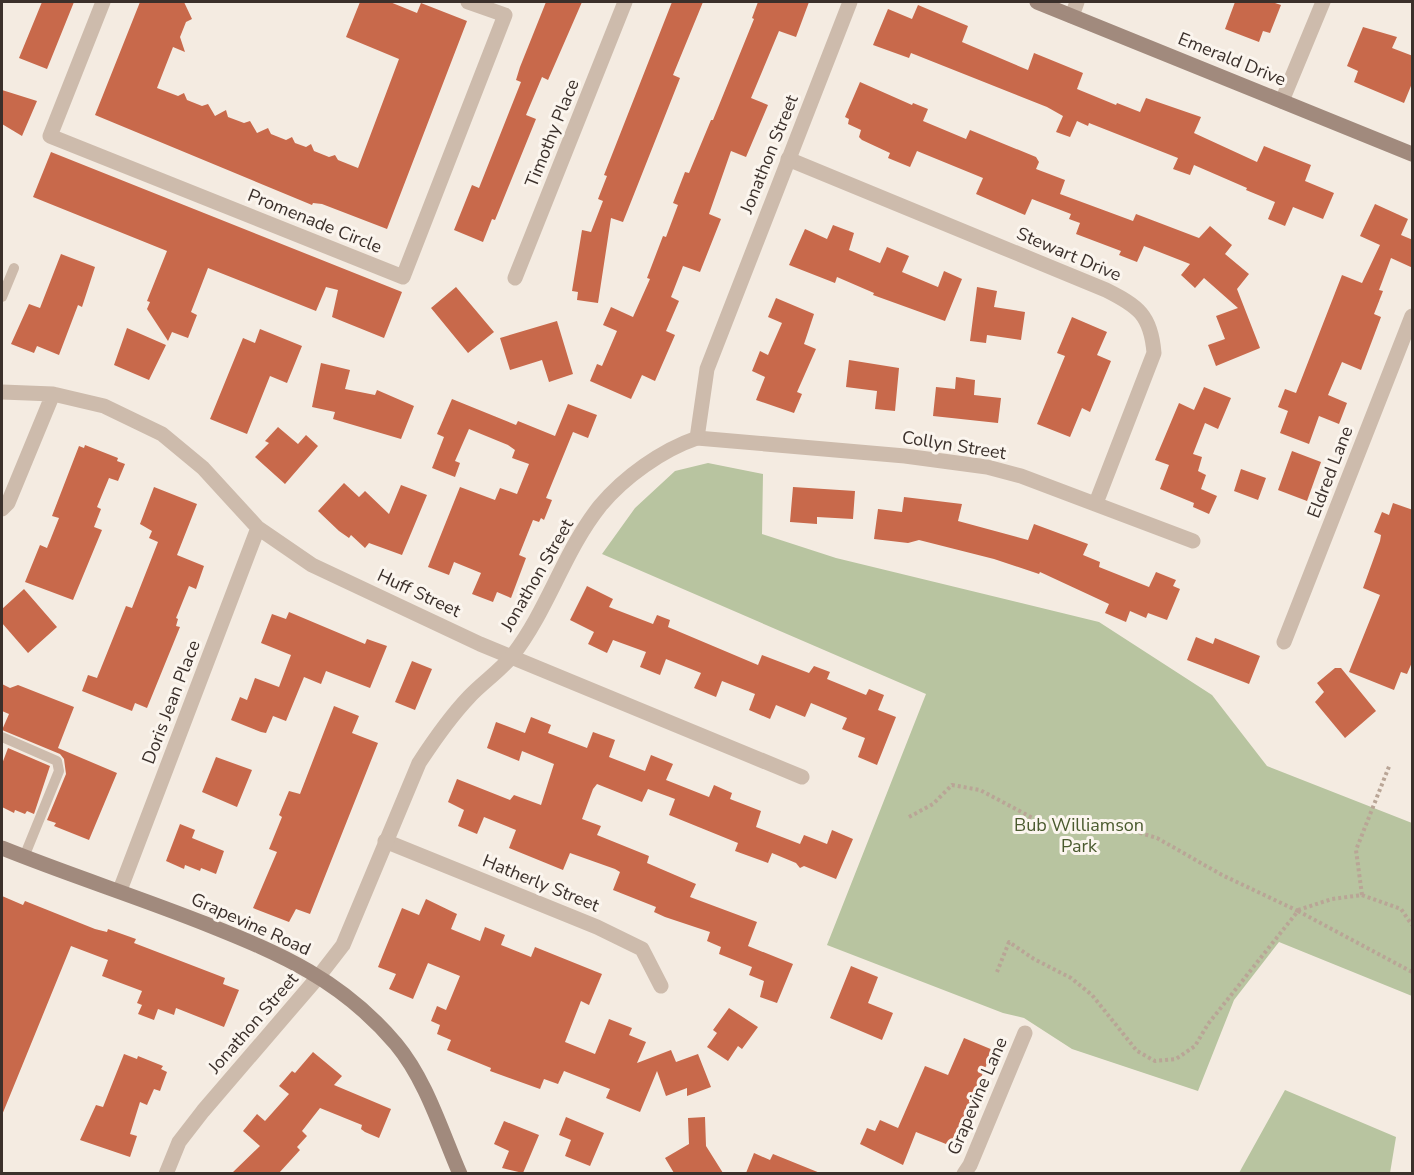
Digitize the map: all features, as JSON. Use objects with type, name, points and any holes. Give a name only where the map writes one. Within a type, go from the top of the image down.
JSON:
[{"type":"main road","name":"Emerald Drive","points":[[1037,2],[1075,9],[1282,101],[1413,154]]},
{"type":"main road","name":"Grapevine Road","points":[[2,848],[120,890],[280,954],[319,976],[350,998],[396,1044],[420,1080],[460,1173]]},
{"type":"street","name":"Promenade Circle","points":[[103,2],[50,136],[403,277],[505,15],[468,2]]},
{"type":"street","name":"Timothy Place","points":[[515,278],[625,2]]},
{"type":"street","name":"Jonathon Street","points":[[166,1173],[179,1142],[203,1111],[343,945],[419,763],[437,735],[468,698],[511,657],[546,603],[572,552],[600,506],[628,480],[673,447],[697,438],[707,369],[850,2]]},
{"type":"street","points":[[1282,101],[1323,2]]},
{"type":"street","name":"Stewart Drive","points":[[788,159],[1106,290],[1131,302],[1146,317],[1153,334],[1154,353],[1096,503]]},
{"type":"street","name":"Eldred Lane","points":[[1284,642],[1413,316]]},
{"type":"street","name":"Huff Street","points":[[2,392],[53,394],[104,406],[162,434],[203,468],[258,528],[312,565],[511,657],[802,777]]},
{"type":"street","points":[[2,509],[8,503],[53,394]]},
{"type":"street","name":"Collyn Street","points":[[697,438],[905,456],[987,466],[1096,503],[1192,541]]},
{"type":"street","name":"Doris Jean Place","points":[[120,890],[258,528]]},
{"type":"street","name":"Hatherly Street","points":[[385,841],[597,927],[642,949],[661,986]]},
{"type":"street","name":"Grapevine Lane","points":[[964,1173],[970,1165],[1024,1033]]},
{"type":"lane","points":[[2,297],[14,268]]},
{"type":"lane","points":[[2,737],[57,761],[59,771],[24,857]]},
{"type":"path","points":[[1362,895],[1356,850],[1390,764]]},
{"type":"path","points":[[909,817],[933,804],[952,786],[980,790],[1044,824],[1110,825],[1157,838],[1222,875],[1298,911],[1321,926],[1413,972]]},
{"type":"path","points":[[996,972],[1009,942],[1034,959],[1071,978],[1092,996],[1137,1051],[1155,1061],[1176,1059],[1195,1046],[1208,1024],[1298,911],[1332,898],[1362,895],[1401,909],[1413,926]]},
{"type":"green space","name":"Bub Williamson Park","points":[[708,463],[763,474],[762,534],[836,558],[1099,622],[1212,695],[1267,766],[1412,823],[1412,996],[1279,942],[1234,1000],[1198,1091],[1072,1049],[1024,1018],[1003,1013],[827,945],[926,694],[602,554],[635,508],[675,471]]},
{"type":"green space","points":[[1285,1090],[1396,1137],[1390,1173],[1239,1173]]},
{"type":"building","points":[[42,2],[74,2],[47,69],[19,58]]},
{"type":"building","points":[[140,2],[184,2],[192,19],[186,22],[180,37],[185,52],[173,47],[157,88],[178,96],[184,93],[187,100],[202,106],[208,104],[215,116],[226,110],[228,117],[244,123],[250,121],[257,133],[268,128],[271,134],[286,140],[292,137],[295,143],[306,147],[311,144],[314,151],[329,157],[335,155],[338,160],[358,168],[399,59],[346,37],[360,2],[390,2],[417,13],[421,3],[467,21],[387,229],[322,204],[313,203],[312,205],[95,115]]},
{"type":"building","points":[[546,2],[582,2],[548,80],[542,77],[526,115],[536,119],[495,220],[492,219],[483,242],[454,230],[472,185],[479,188],[521,82],[516,80],[520,67]]},
{"type":"building","points":[[672,2],[703,2],[673,75],[680,78],[623,222],[611,218],[598,303],[577,300],[578,292],[572,291],[582,230],[591,232],[603,201],[598,199],[607,176],[604,175]]},
{"type":"building","points":[[758,2],[809,2],[796,37],[779,31],[751,98],[768,105],[746,157],[731,151],[709,214],[721,219],[700,272],[683,266],[671,297],[679,301],[666,331],[675,335],[655,381],[642,375],[631,399],[590,381],[597,364],[602,366],[617,331],[603,325],[611,307],[633,317],[650,279],[647,278],[663,236],[666,237],[678,205],[673,203],[685,172],[689,173],[711,120],[713,120],[754,19],[752,18]]},
{"type":"building","points":[[1235,2],[1272,2],[1281,5],[1270,33],[1263,31],[1259,42],[1225,29]]},
{"type":"building","points":[[918,5],[968,26],[962,42],[1028,70],[1034,53],[1083,73],[1077,89],[1116,105],[1117,103],[1140,112],[1146,98],[1201,117],[1194,133],[1257,162],[1264,146],[1311,165],[1305,181],[1334,193],[1323,219],[1293,207],[1285,226],[1268,219],[1275,202],[1246,190],[1247,188],[1194,165],[1190,175],[1173,169],[1178,158],[1089,123],[1088,126],[1077,121],[1070,137],[1056,132],[1063,116],[1047,107],[911,53],[909,58],[873,45],[888,9],[912,19]]},
{"type":"building","points":[[1363,27],[1397,37],[1392,48],[1413,56],[1413,81],[1404,103],[1354,82],[1358,71],[1347,66]]},
{"type":"building","points":[[860,82],[912,105],[913,103],[928,109],[923,121],[966,139],[970,130],[1036,157],[1039,162],[1036,169],[1065,180],[1060,194],[1133,221],[1136,214],[1199,238],[1210,226],[1232,245],[1225,254],[1249,274],[1237,289],[1260,348],[1216,366],[1208,345],[1225,339],[1216,316],[1238,308],[1204,278],[1195,288],[1181,275],[1190,264],[1144,246],[1137,262],[1119,255],[1121,251],[1076,234],[1080,223],[1069,219],[1071,214],[1032,199],[1025,215],[976,194],[983,178],[917,151],[910,167],[888,158],[890,153],[862,140],[859,137],[861,130],[848,124],[849,119],[845,117]]},
{"type":"building","points":[[2,90],[37,101],[22,136],[2,124]]},
{"type":"building","points":[[51,152],[402,292],[384,338],[332,317],[338,290],[326,287],[316,311],[208,268],[191,312],[197,315],[188,338],[172,332],[168,341],[147,309],[150,302],[147,301],[167,251],[33,197]]},
{"type":"building","points":[[1375,204],[1408,219],[1401,235],[1413,240],[1413,268],[1391,258],[1379,290],[1383,291],[1374,314],[1381,317],[1361,370],[1342,362],[1328,395],[1347,403],[1339,424],[1319,416],[1309,444],[1280,433],[1288,411],[1278,407],[1285,389],[1296,393],[1342,275],[1362,283],[1380,245],[1360,236]]},
{"type":"building","points":[[833,225],[854,233],[849,250],[880,263],[887,247],[909,256],[902,272],[938,287],[944,271],[962,279],[945,321],[873,295],[874,293],[837,277],[835,283],[789,265],[805,229],[827,239]]},
{"type":"building","points":[[61,254],[95,267],[82,307],[78,305],[59,355],[37,346],[34,353],[11,344],[29,304],[40,308]]},
{"type":"building","points":[[456,287],[494,332],[468,353],[431,308]]},
{"type":"building","points":[[977,287],[997,291],[994,307],[1025,312],[1021,340],[987,335],[986,343],[970,341]]},
{"type":"building","points":[[776,298],[814,314],[804,344],[816,349],[797,392],[802,394],[794,413],[756,400],[765,377],[752,371],[760,351],[768,355],[782,323],[768,317]]},
{"type":"building","points":[[1072,317],[1107,332],[1097,355],[1111,361],[1090,412],[1082,408],[1070,437],[1037,424],[1065,356],[1057,353]]},
{"type":"building","points":[[557,321],[573,374],[549,382],[542,360],[510,370],[500,338]]},
{"type":"building","points":[[127,328],[166,345],[149,380],[114,365]]},
{"type":"building","points":[[260,329],[302,346],[287,383],[270,376],[247,434],[210,419],[243,338],[255,343]]},
{"type":"building","points":[[849,360],[899,368],[895,411],[875,409],[877,391],[846,387]]},
{"type":"building","points":[[321,363],[350,370],[345,389],[375,395],[377,390],[414,406],[401,439],[333,419],[335,412],[312,407]]},
{"type":"building","points":[[956,377],[975,380],[974,395],[1001,398],[998,423],[933,416],[936,387],[955,389]]},
{"type":"building","points":[[1204,387],[1231,398],[1218,429],[1205,423],[1193,454],[1202,457],[1198,471],[1206,475],[1201,489],[1217,496],[1209,514],[1193,507],[1194,503],[1160,489],[1169,465],[1155,460],[1179,403],[1194,410]]},
{"type":"building","points":[[452,399],[516,425],[518,421],[555,436],[568,404],[597,415],[588,438],[573,432],[546,498],[552,500],[544,520],[541,518],[539,522],[533,520],[519,555],[526,558],[511,598],[497,592],[493,602],[472,594],[481,573],[454,562],[449,575],[428,567],[460,487],[495,500],[500,488],[517,494],[529,464],[512,458],[515,450],[508,445],[469,429],[455,461],[460,463],[455,477],[432,468],[444,437],[437,434]]},
{"type":"building","points":[[278,427],[298,444],[306,435],[318,446],[285,484],[255,457],[269,443],[265,441]]},
{"type":"building","points":[[85,445],[118,458],[117,461],[125,464],[118,481],[109,478],[97,507],[101,509],[94,527],[102,530],[73,600],[25,582],[40,545],[47,548],[59,518],[52,516],[79,446],[84,448]]},
{"type":"building","points":[[1292,451],[1321,462],[1307,501],[1278,490]]},
{"type":"building","points":[[1241,469],[1266,478],[1258,500],[1234,491]]},
{"type":"building","points":[[344,483],[359,497],[365,491],[389,514],[401,485],[427,495],[402,555],[369,543],[365,548],[351,535],[349,538],[339,531],[318,511]]},
{"type":"building","points":[[154,487],[197,504],[177,555],[204,566],[196,589],[189,586],[176,618],[178,619],[176,626],[180,627],[147,708],[135,703],[132,711],[82,691],[88,675],[97,678],[126,606],[132,608],[158,542],[149,538],[152,531],[140,524]]},
{"type":"building","points":[[793,487],[855,491],[853,519],[817,517],[817,524],[790,522]]},
{"type":"building","points":[[904,497],[962,504],[958,521],[1028,540],[1034,524],[1088,544],[1083,555],[1100,562],[1099,567],[1149,587],[1156,572],[1176,580],[1173,586],[1180,589],[1167,620],[1148,613],[1146,618],[1130,611],[1126,622],[1105,613],[1109,604],[1040,572],[1039,574],[994,559],[919,540],[908,543],[874,539],[878,509],[902,512]]},
{"type":"building","points":[[1393,503],[1413,510],[1413,660],[1407,674],[1401,672],[1394,690],[1349,672],[1380,595],[1363,588],[1380,541],[1381,535],[1374,532],[1382,512],[1389,515]]},
{"type":"building","points":[[587,586],[613,599],[609,607],[653,624],[657,615],[670,620],[668,627],[758,665],[762,655],[809,673],[814,666],[830,672],[827,679],[866,695],[869,689],[884,695],[878,710],[896,717],[877,765],[858,757],[865,738],[842,729],[847,718],[811,703],[805,717],[776,705],[770,719],[749,710],[755,694],[722,681],[716,697],[694,688],[701,673],[666,659],[660,675],[640,667],[646,652],[613,640],[607,653],[588,644],[594,632],[570,620]]},
{"type":"building","points":[[24,589],[57,627],[28,653],[2,623],[2,609]]},
{"type":"building","points":[[289,612],[365,644],[367,639],[387,646],[370,688],[326,671],[321,684],[304,677],[286,721],[273,716],[266,733],[261,732],[231,720],[240,697],[247,700],[255,678],[279,687],[291,655],[261,643],[272,614],[286,619]]},
{"type":"building","points":[[1196,637],[1213,644],[1215,638],[1260,656],[1249,684],[1187,660]]},
{"type":"building","points":[[412,661],[432,669],[415,710],[395,702]]},
{"type":"building","points":[[1335,668],[1341,668],[1376,711],[1345,738],[1315,702],[1324,692],[1317,683]]},
{"type":"building","points":[[2,684],[10,688],[18,685],[74,707],[58,748],[117,773],[89,840],[54,826],[56,823],[47,820],[66,774],[64,759],[60,754],[2,730],[9,714],[2,711]]},
{"type":"building","points":[[334,706],[359,716],[352,733],[378,743],[310,914],[296,909],[289,922],[253,908],[277,852],[269,849],[282,817],[279,815],[289,791],[300,794]]},
{"type":"building","points":[[531,717],[551,725],[548,733],[587,748],[593,732],[615,740],[609,757],[645,771],[651,755],[673,764],[666,780],[709,797],[714,785],[732,793],[730,799],[761,811],[756,827],[800,844],[804,835],[827,844],[832,830],[853,839],[836,879],[804,866],[800,868],[796,863],[772,853],[768,863],[735,851],[738,843],[669,815],[675,799],[648,789],[642,802],[597,784],[593,789],[582,819],[601,826],[597,835],[649,856],[647,863],[696,884],[690,897],[757,922],[748,946],[793,964],[777,1003],[760,997],[764,981],[749,975],[752,967],[719,954],[721,947],[707,941],[710,932],[665,917],[654,912],[656,907],[613,890],[620,872],[615,869],[570,853],[563,870],[509,848],[516,830],[484,817],[477,834],[458,826],[464,810],[448,802],[457,779],[510,800],[514,795],[541,805],[554,764],[522,751],[519,761],[487,748],[496,722],[525,733]]},
{"type":"building","points":[[8,748],[50,766],[34,814],[27,811],[25,814],[15,810],[14,813],[2,807],[2,764]]},
{"type":"building","points":[[216,757],[252,770],[237,807],[202,792]]},
{"type":"building","points":[[180,824],[195,830],[192,838],[224,851],[216,874],[185,865],[184,869],[166,861]]},
{"type":"building","points":[[2,896],[23,905],[25,901],[95,929],[107,932],[108,929],[136,939],[134,943],[225,978],[223,984],[239,990],[224,1027],[176,1008],[174,1015],[158,1009],[154,1020],[138,1014],[142,1005],[137,1003],[142,991],[102,976],[108,960],[71,946],[2,1115]]},
{"type":"building","points":[[426,899],[457,914],[451,929],[480,941],[485,927],[505,935],[501,945],[531,957],[535,947],[602,974],[589,1005],[581,1001],[565,1042],[595,1054],[609,1019],[632,1028],[629,1035],[646,1042],[637,1063],[671,1050],[676,1062],[698,1054],[711,1087],[687,1096],[687,1088],[666,1096],[657,1071],[640,1112],[606,1098],[610,1089],[564,1071],[558,1084],[544,1079],[540,1089],[490,1071],[491,1068],[447,1050],[451,1040],[437,1034],[440,1025],[431,1021],[437,1006],[446,1010],[460,976],[428,963],[413,999],[389,989],[396,974],[378,967],[402,908],[419,915]]},
{"type":"building","points":[[851,966],[878,977],[868,1003],[893,1013],[882,1040],[830,1018]]},
{"type":"building","points":[[729,1008],[758,1027],[742,1049],[738,1046],[728,1061],[707,1047],[717,1033],[713,1030]]},
{"type":"building","points":[[964,1038],[993,1050],[951,1146],[916,1132],[903,1165],[860,1144],[867,1128],[875,1131],[880,1120],[898,1128],[925,1066],[948,1075]]},
{"type":"building","points":[[313,1052],[342,1076],[334,1085],[391,1109],[379,1138],[361,1129],[362,1125],[320,1108],[302,1131],[307,1136],[297,1147],[300,1150],[279,1173],[232,1173],[260,1146],[243,1131],[257,1114],[265,1121],[289,1094],[279,1086],[292,1071],[295,1073]]},
{"type":"building","points":[[124,1054],[137,1059],[138,1056],[163,1066],[161,1069],[167,1072],[160,1091],[154,1089],[147,1105],[140,1102],[130,1134],[137,1136],[130,1157],[80,1140],[96,1105],[103,1107]]},
{"type":"building","points":[[566,1117],[604,1133],[590,1166],[565,1156],[571,1140],[559,1135]]},
{"type":"building","points":[[705,1117],[706,1146],[723,1173],[674,1173],[665,1158],[689,1144],[688,1118]]},
{"type":"building","points":[[504,1121],[539,1135],[523,1173],[502,1168],[509,1151],[494,1144]]},
{"type":"building","points":[[754,1153],[770,1160],[773,1154],[820,1173],[746,1173]]}]
